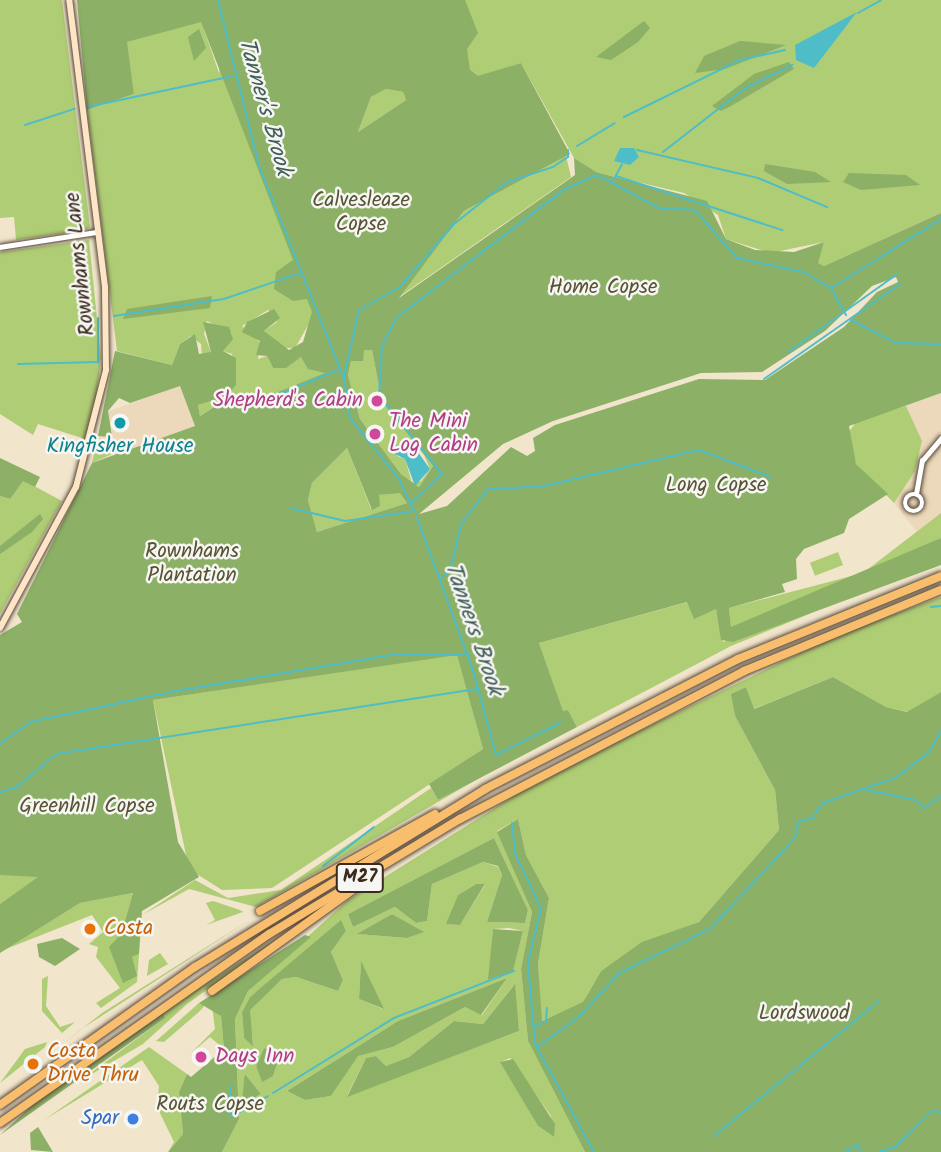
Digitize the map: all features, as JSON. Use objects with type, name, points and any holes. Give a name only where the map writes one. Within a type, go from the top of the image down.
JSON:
[{"type":"highway","name":"M27","points":[[260,911],[485,789],[738,659],[941,576]]},
{"type":"highway","name":"M27","points":[[0,1123],[153,1011],[389,860],[655,714],[941,590]]},
{"type":"highway","name":"M27","points":[[0,1105],[195,968],[485,789]]},
{"type":"highway","name":"M27","points":[[212,991],[389,860]]},
{"type":"street","name":"Rownhams Lane","points":[[0,628],[62,518],[99,417],[108,328],[69,0]]},
{"type":"street","points":[[0,247],[97,232]]},
{"type":"street","points":[[916,494],[905,502],[911,511],[922,505],[916,494],[922,461],[941,438]]},
{"type":"shaded area","points":[[181,385],[195,426],[92,463],[104,413]]},
{"type":"shaded area","points":[[941,393],[941,513],[917,532],[894,503],[915,471],[922,442],[906,406]]},
{"type":"green space","points":[[0,0],[62,0],[90,227],[85,230],[16,240],[14,217],[0,218]]},
{"type":"green space","points":[[77,0],[465,0],[478,33],[467,49],[470,70],[478,76],[521,63],[570,154],[464,211],[399,298],[575,175],[574,158],[596,172],[707,201],[726,239],[755,250],[794,252],[824,242],[818,263],[824,266],[941,213],[941,393],[849,426],[856,464],[888,494],[849,519],[844,533],[804,549],[796,559],[797,579],[782,584],[785,592],[729,608],[731,627],[941,538],[941,565],[733,642],[721,640],[716,609],[694,619],[687,602],[539,643],[563,711],[568,710],[577,727],[438,800],[429,784],[483,749],[457,655],[153,700],[178,842],[199,877],[142,911],[139,954],[132,957],[137,976],[123,983],[109,947],[121,934],[133,893],[80,903],[0,953],[0,904],[38,877],[0,875],[0,635],[22,622],[17,614],[92,463],[195,426],[180,386],[130,403],[119,398],[108,411],[112,437],[98,436],[115,351],[172,365],[180,344],[195,334],[199,354],[211,352],[203,322],[229,327],[233,339],[223,351],[236,358],[236,385],[227,396],[198,405],[200,416],[223,401],[253,402],[325,373],[308,369],[301,357],[286,368],[273,368],[267,356],[256,355],[260,341],[242,332],[247,322],[274,309],[280,318],[264,331],[289,350],[303,342],[312,312],[307,299],[293,301],[274,289],[276,272],[293,260],[201,22],[127,42],[134,94],[87,110]],"holes":[[[386,89],[403,92],[406,100],[358,132],[371,97]],[[896,277],[898,282],[877,292],[844,327],[765,380],[699,379],[555,425],[533,438],[535,451],[527,456],[511,447],[447,506],[419,514],[503,444],[553,421],[701,373],[762,372],[825,331],[872,286]],[[364,350],[372,350],[382,402],[433,466],[419,487],[401,474],[360,419],[348,375],[351,361],[363,361]],[[347,448],[372,510],[380,506],[379,495],[400,493],[407,503],[317,532],[308,500],[312,483]]]},
{"type":"green space","points":[[229,0],[319,286],[311,320],[295,348],[279,348],[264,331],[277,322],[268,310],[242,326],[260,342],[258,359],[267,356],[273,368],[285,368],[301,357],[326,373],[253,402],[219,403],[200,416],[198,405],[223,396],[236,379],[232,354],[223,351],[232,334],[207,321],[204,334],[211,352],[202,358],[201,344],[191,336],[180,344],[172,365],[117,351],[87,110],[134,94],[126,42],[201,21],[219,73]]},
{"type":"green space","points":[[453,0],[941,0],[941,213],[824,266],[817,263],[824,242],[770,253],[726,239],[718,215],[684,193],[595,172],[574,158],[521,63],[470,80]]},
{"type":"green space","points":[[644,21],[650,28],[638,42],[611,60],[596,57]]},
{"type":"green space","points":[[199,29],[206,48],[194,61],[188,37]]},
{"type":"green space","points":[[740,41],[786,45],[725,69],[695,73],[704,56]]},
{"type":"green space","points":[[789,62],[794,69],[731,106],[721,111],[712,106],[754,74]]},
{"type":"green space","points":[[386,89],[403,92],[406,100],[358,132],[371,97]]},
{"type":"green space","points":[[566,156],[571,177],[399,297],[464,211]]},
{"type":"green space","points":[[765,164],[815,172],[831,182],[787,184],[764,171]]},
{"type":"green space","points":[[849,173],[906,175],[920,185],[861,190],[843,182]]},
{"type":"green space","points":[[89,240],[101,358],[95,408],[85,439],[38,424],[33,435],[0,414],[0,252]]},
{"type":"green space","points":[[212,296],[210,308],[123,319],[127,309]]},
{"type":"green space","points":[[364,350],[372,350],[382,402],[418,447],[404,452],[400,445],[397,456],[405,459],[412,482],[401,474],[360,419],[348,375],[351,361]]},
{"type":"green space","points":[[906,406],[922,441],[915,471],[894,503],[856,464],[847,434],[857,421]]},
{"type":"green space","points":[[97,441],[125,442],[125,448],[92,463]]},
{"type":"green space","points":[[347,448],[371,509],[379,495],[400,492],[407,503],[317,532],[308,500],[312,483]]},
{"type":"green space","points":[[420,450],[433,466],[419,487],[413,483],[421,481],[430,469]]},
{"type":"green space","points":[[0,458],[40,477],[35,487],[23,481],[10,499],[0,496]]},
{"type":"green space","points":[[23,480],[62,501],[0,614],[0,496],[10,499]]},
{"type":"green space","points":[[941,513],[941,538],[863,573]]},
{"type":"green space","points":[[40,514],[43,519],[32,532],[0,554],[0,546]]},
{"type":"green space","points":[[838,552],[843,565],[815,576],[810,563]]},
{"type":"green space","points":[[862,573],[731,628],[729,608]]},
{"type":"green space","points":[[941,597],[941,692],[908,712],[886,707],[833,677],[753,709],[746,687],[732,694],[735,716],[775,790],[779,830],[699,922],[642,943],[601,971],[584,1000],[604,977],[696,927],[717,910],[767,849],[802,798],[875,764],[941,704],[941,753],[905,778],[919,788],[941,784],[941,802],[913,791],[831,804],[804,828],[723,930],[610,986],[583,1032],[585,1064],[550,1081],[530,1037],[582,1004],[541,1021],[538,964],[549,898],[526,855],[518,819],[497,831],[532,912],[521,969],[528,1041],[585,1152],[222,1152],[239,1119],[235,1019],[248,991],[348,900],[517,794],[629,736],[833,637]],"holes":[[[494,838],[528,910],[525,923],[487,922],[502,875],[498,867],[483,862],[432,884],[427,921],[416,923],[395,907],[353,927],[348,914]],[[476,884],[485,885],[460,925],[447,924],[458,895]],[[392,914],[423,932],[407,938],[358,934]],[[341,921],[346,931],[331,952],[343,980],[338,991],[296,977],[282,979],[249,1010],[253,1044],[244,1038],[242,1012],[250,997]],[[493,929],[523,931],[513,970],[489,980]],[[361,962],[383,1009],[359,999]],[[507,978],[482,1015],[465,1007],[393,1047],[357,1056],[331,1096],[305,1100],[287,1091],[398,1021]],[[514,985],[519,1031],[347,1096],[366,1058],[376,1056],[386,1066],[409,1057],[454,1021],[483,1024]],[[264,1048],[281,1054],[273,1076],[262,1081],[256,1066]],[[510,1058],[551,1116],[554,1137],[538,1126],[501,1062]],[[245,1074],[261,1094],[243,1105],[244,1078]]]},
{"type":"green space","points":[[688,602],[716,609],[723,642],[814,612],[731,646],[577,727],[568,710],[563,712],[539,643]]},
{"type":"green space","points":[[457,654],[483,749],[272,888],[222,890],[189,869],[153,700]]},
{"type":"green space","name":"Lordswood","points":[[833,677],[886,707],[907,712],[941,692],[941,1152],[585,1152],[528,1041],[521,969],[532,912],[497,832],[518,819],[526,855],[549,898],[538,964],[542,1021],[583,1002],[601,971],[642,942],[699,922],[779,830],[775,790],[735,716],[731,694],[746,687],[754,709]]},
{"type":"green space","points":[[502,765],[256,907],[189,889],[142,915],[195,880],[228,898],[281,890],[431,788],[438,800]]},
{"type":"green space","points":[[494,838],[528,910],[525,923],[487,922],[502,875],[498,866],[483,862],[432,884],[427,921],[416,923],[395,907],[353,927],[348,914]]},
{"type":"green space","points":[[34,873],[39,877],[0,904],[0,875]]},
{"type":"green space","points":[[476,884],[485,884],[460,925],[446,924],[458,895]]},
{"type":"green space","points":[[133,893],[121,934],[132,957],[139,954],[137,982],[101,1008],[96,1003],[120,988],[96,957],[98,947],[89,944],[103,932],[92,915],[6,949],[80,903]]},
{"type":"green space","points":[[213,901],[243,912],[206,925],[215,920],[206,903]]},
{"type":"green space","points":[[392,914],[424,932],[407,938],[357,934]]},
{"type":"green space","points":[[251,919],[83,1028],[102,1013]]},
{"type":"green space","points":[[341,920],[346,931],[331,952],[343,980],[338,991],[296,977],[282,979],[250,1010],[253,1046],[244,1038],[242,1012],[250,997]]},
{"type":"green space","points":[[292,929],[187,1004],[143,1044],[80,1081],[165,1018],[163,1011]]},
{"type":"green space","points":[[493,929],[523,931],[513,971],[488,980]]},
{"type":"green space","name":"Routs Copse","points":[[305,935],[311,937],[248,991],[235,1019],[239,1119],[222,1152],[168,1152],[183,1134],[179,1092],[187,1074],[191,1077],[224,1049],[221,1016],[199,1003]]},
{"type":"green space","points":[[62,938],[80,949],[55,966],[39,957],[37,944]]},
{"type":"green space","points":[[160,953],[168,964],[147,976],[149,960]]},
{"type":"green space","points":[[361,961],[384,1009],[359,999]]},
{"type":"green space","points":[[48,976],[46,1006],[60,1027],[75,1022],[62,1033],[42,1011],[42,979]]},
{"type":"green space","points":[[507,978],[481,1015],[465,1007],[393,1047],[358,1056],[331,1096],[305,1100],[287,1091],[398,1021]]},
{"type":"green space","points":[[515,984],[519,1031],[347,1097],[366,1058],[376,1056],[386,1066],[409,1057],[454,1021],[483,1024]]},
{"type":"green space","points":[[199,1003],[205,1005],[200,1011],[164,1042],[156,1041]]},
{"type":"green space","points":[[212,1006],[221,1016],[224,1049],[210,1037],[190,1054],[215,1029]]},
{"type":"green space","points":[[163,1011],[165,1018],[0,1135],[41,1097]]},
{"type":"green space","points":[[47,1042],[45,1047],[0,1083],[25,1049]]},
{"type":"green space","points":[[149,1047],[187,1074],[179,1092],[183,1134],[168,1152],[174,1142],[157,1107],[159,1086],[142,1060],[44,1120]]},
{"type":"green space","points":[[264,1048],[281,1053],[273,1076],[262,1082],[256,1066]]},
{"type":"green space","points":[[513,1059],[555,1124],[554,1137],[538,1126],[500,1062]]},
{"type":"green space","points":[[245,1074],[261,1094],[242,1105],[244,1078]]},
{"type":"green space","points":[[38,1127],[53,1152],[31,1150],[30,1133]]},
{"type":"water","points":[[857,12],[814,68],[796,60],[795,45]]},
{"type":"water","points":[[620,148],[634,148],[639,157],[630,165],[614,161]]},
{"type":"water","points":[[410,441],[430,469],[415,486],[405,459],[395,454],[395,445],[405,451]]},
{"type":"waterway","name":"Tanner's Brook","points":[[218,0],[259,166],[344,378],[350,418],[399,479],[414,511],[345,521],[291,508]]},
{"type":"waterway","points":[[858,13],[881,0]]},
{"type":"waterway","points":[[624,117],[740,60],[785,50]]},
{"type":"waterway","points":[[663,152],[744,89],[792,65]]},
{"type":"waterway","points":[[87,107],[233,76]]},
{"type":"waterway","points":[[25,125],[74,109]]},
{"type":"waterway","points":[[577,146],[615,123]]},
{"type":"waterway","points":[[344,377],[359,310],[400,287],[454,224],[507,182],[553,167],[568,157],[568,150]]},
{"type":"waterway","points":[[637,150],[758,178],[827,207]]},
{"type":"waterway","points":[[613,181],[622,164]]},
{"type":"waterway","points":[[411,503],[442,474],[379,396],[382,346],[396,318],[565,189],[597,175],[659,208],[695,210],[737,258],[804,272],[831,288],[846,315]]},
{"type":"waterway","points":[[616,176],[782,230]]},
{"type":"waterway","points":[[833,287],[941,219]]},
{"type":"waterway","points":[[114,316],[224,299],[300,273]]},
{"type":"waterway","points":[[788,352],[896,275]]},
{"type":"waterway","points":[[764,379],[901,283]]},
{"type":"waterway","points":[[18,364],[98,362],[98,318]]},
{"type":"waterway","points":[[851,320],[896,343],[941,344]]},
{"type":"waterway","points":[[265,400],[338,370]]},
{"type":"waterway","points":[[441,577],[450,572],[461,524],[488,489],[544,486],[699,450],[771,477]]},
{"type":"waterway","name":"Tanners Brook","points":[[416,515],[472,667],[496,755],[560,723]]},
{"type":"waterway","points":[[931,607],[941,606]]},
{"type":"waterway","points":[[0,744],[30,722],[176,691],[397,654],[468,655]]},
{"type":"waterway","points":[[0,792],[17,787],[56,754],[478,689]]},
{"type":"waterway","points":[[537,1047],[580,1016],[619,973],[710,929],[795,838],[798,822],[812,818],[823,803],[897,777],[929,752],[941,731]]},
{"type":"waterway","points":[[867,790],[916,800],[924,808],[941,796]]},
{"type":"waterway","name":"Tanners Brook","points":[[512,823],[515,854],[541,908],[528,963],[535,1044],[594,1152]]},
{"type":"waterway","points":[[323,866],[374,827]]},
{"type":"waterway","points":[[273,1093],[394,1018],[514,971]]},
{"type":"waterway","points":[[714,1136],[879,1001]]},
{"type":"waterway","points":[[534,1027],[546,1021],[547,1008]]},
{"type":"waterway","points":[[231,1086],[228,1111],[233,1116],[268,1096]]},
{"type":"waterway","points":[[878,1152],[895,1147],[932,1111],[941,1112]]},
{"type":"waterway","points":[[844,1152],[858,1145],[861,1152]]},
{"type":"place","name":"Shepherd's Cabin","points":[[377,401]]},
{"type":"place","name":"Kingfisher House","points":[[120,423]]},
{"type":"place","name":"The Mini Log Cabin","points":[[375,434]]},
{"type":"place","name":"Costa","points":[[90,929]]},
{"type":"place","name":"Days Inn","points":[[201,1057]]},
{"type":"place","name":"Costa Drive Thru","points":[[33,1064]]},
{"type":"place","name":"Spar","points":[[133,1119]]},
{"type":"park label","name":"Calvesleaze Copse","points":[[361,213]]},
{"type":"park label","name":"Home Copse","points":[[603,288]]},
{"type":"park label","name":"Long Copse","points":[[716,486]]},
{"type":"park label","name":"Rownhams Plantation","points":[[192,564]]},
{"type":"park label","name":"Greenhill Copse","points":[[87,807]]}]
